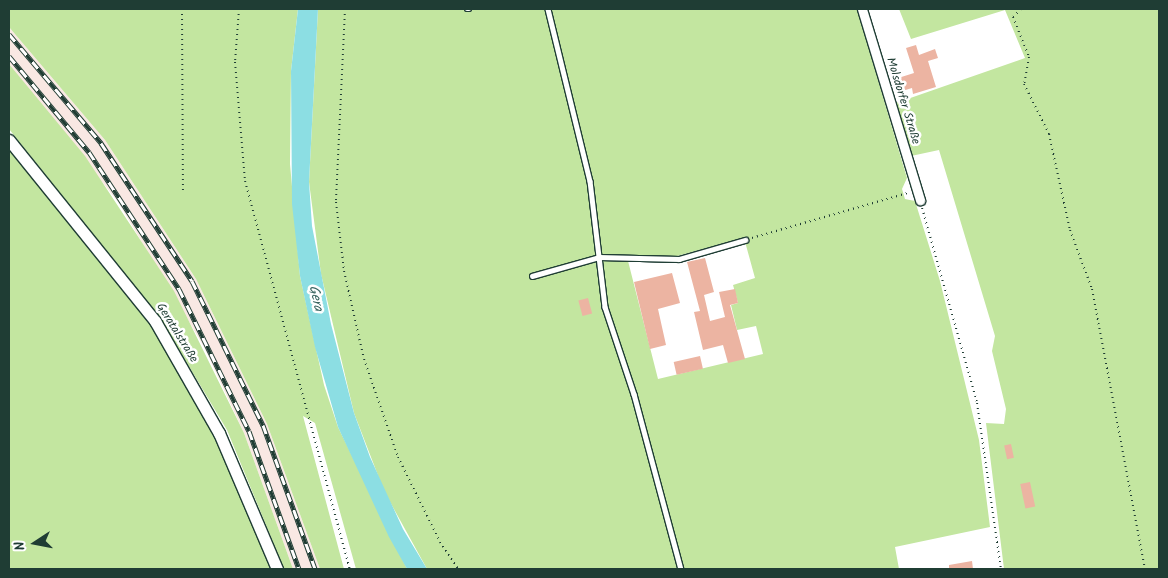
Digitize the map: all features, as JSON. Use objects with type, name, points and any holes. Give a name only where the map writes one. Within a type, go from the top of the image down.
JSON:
[{"type":"street","name":"Molsdorfer Straße","points":[[862,9],[920,200]]},
{"type":"street","name":"Geratalstraße","points":[[9,140],[160,330],[219,433],[277,569]]},
{"type":"lane","points":[[548,9],[590,181],[605,307],[634,394],[681,569]]},
{"type":"lane","points":[[532,276],[599,257],[679,259],[745,240]]},
{"type":"path","points":[[182,9],[183,190]]},
{"type":"path","points":[[239,9],[235,62],[245,181],[350,569]]},
{"type":"path","points":[[345,9],[336,202],[344,271],[364,359],[398,457],[440,542],[458,569]]},
{"type":"path","points":[[1021,9],[1013,17],[1029,57],[1024,84],[1049,134],[1070,230],[1092,290],[1145,569]]},
{"type":"path","points":[[745,240],[904,194]]},
{"type":"path","points":[[920,200],[945,280],[977,403],[1000,569]]},
{"type":"shaded area","points":[[9,27],[105,140],[196,279],[267,424],[320,569],[293,569],[244,433],[204,347],[118,202],[9,64]]},
{"type":"green space","points":[[9,9],[298,9],[291,71],[290,164],[300,276],[324,385],[338,427],[407,569],[356,569],[315,423],[303,416],[344,569],[320,569],[267,424],[196,279],[105,140],[9,27]]},
{"type":"green space","points":[[318,9],[857,9],[907,178],[902,189],[905,199],[915,201],[940,281],[979,440],[990,527],[895,547],[899,569],[427,569],[384,491],[354,413],[321,274],[309,182]],"holes":[[[744,238],[755,278],[733,285],[738,303],[731,305],[737,330],[756,326],[763,354],[658,379],[627,257],[677,256]]]},
{"type":"green space","points":[[899,9],[1159,9],[1159,569],[1004,569],[986,423],[1004,424],[1006,409],[992,351],[995,336],[939,150],[911,156],[896,103],[1025,58],[1005,10],[911,39]]},
{"type":"green space","points":[[9,64],[85,156],[174,291],[244,433],[293,569],[284,569],[227,430],[160,318],[9,129]]},
{"type":"green space","points":[[9,149],[150,324],[215,435],[272,569],[9,569]]},
{"type":"water","name":"Gera","points":[[298,9],[318,9],[309,182],[312,226],[331,324],[354,413],[370,457],[403,529],[427,569],[407,569],[389,537],[338,427],[315,347],[300,276],[292,204],[291,71]]},
{"type":"building","points":[[916,45],[919,55],[935,49],[938,58],[928,61],[936,87],[913,94],[912,88],[899,92],[895,79],[914,73],[906,48]]},
{"type":"building","points":[[705,258],[714,292],[704,295],[710,321],[725,317],[719,292],[735,289],[738,303],[730,305],[745,359],[728,363],[723,345],[703,350],[694,312],[700,311],[687,262]]},
{"type":"building","points":[[672,273],[680,303],[658,309],[666,345],[650,349],[634,282]]},
{"type":"building","points":[[588,298],[592,313],[582,316],[578,301]]},
{"type":"building","points":[[700,356],[703,369],[677,375],[674,362]]},
{"type":"building","points":[[1011,444],[1014,458],[1007,459],[1004,445]]},
{"type":"building","points":[[1030,482],[1035,506],[1025,509],[1020,484]]},
{"type":"building","points":[[972,561],[973,569],[949,569],[949,565]]},
{"type":"railway","points":[[9,34],[101,143],[192,281],[263,425],[315,569]]},
{"type":"railway","points":[[9,56],[89,152],[179,289],[249,431],[299,569]]}]
